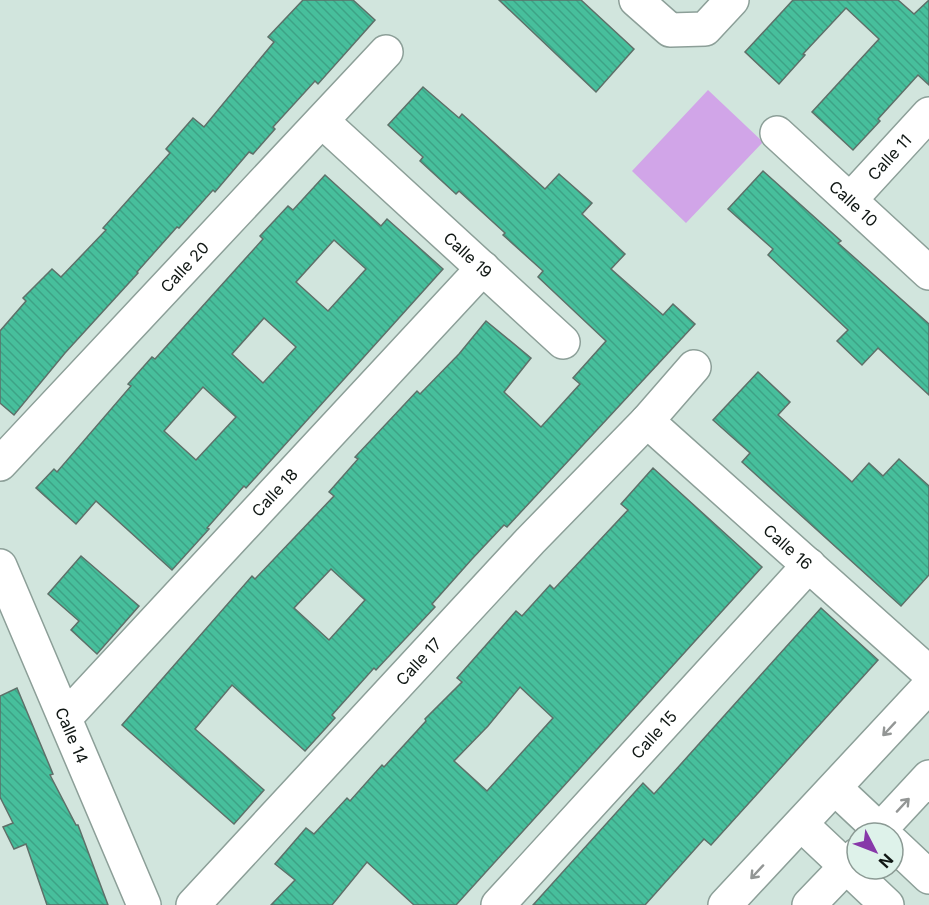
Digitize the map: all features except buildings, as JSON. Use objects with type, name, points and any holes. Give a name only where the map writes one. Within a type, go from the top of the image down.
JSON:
[{"type":"street","points":[[636,0],[669,30],[705,29],[732,0]]},
{"type":"street","name":"Calle 20","points":[[0,464],[386,52]]},
{"type":"street","name":"Calle 11","points":[[850,200],[929,114]]},
{"type":"street","name":"Calle 19","points":[[322,121],[563,342]]},
{"type":"street","name":"Calle 10","points":[[777,133],[929,273]]},
{"type":"street","name":"Calle 18","points":[[65,718],[483,268]]},
{"type":"street","points":[[647,421],[694,367]]},
{"type":"street","name":"Calle 16","points":[[647,421],[929,673]]},
{"type":"street","name":"Calle 17","points":[[192,905],[530,541],[647,421]]},
{"type":"street","name":"Calle 15","points":[[498,905],[809,565]]},
{"type":"street","name":"Calle 14","points":[[0,566],[144,905]]},
{"type":"street","points":[[725,905],[929,686]]},
{"type":"street","points":[[894,821],[929,777]]},
{"type":"street","points":[[835,788],[869,821]]},
{"type":"street","points":[[801,824],[845,856]]},
{"type":"street","points":[[905,855],[929,877]]},
{"type":"street","points":[[809,905],[845,866]]},
{"type":"street","points":[[867,881],[886,905]]},
{"type":"shaded area","points":[[708,90],[763,142],[686,223],[632,171]]}]
